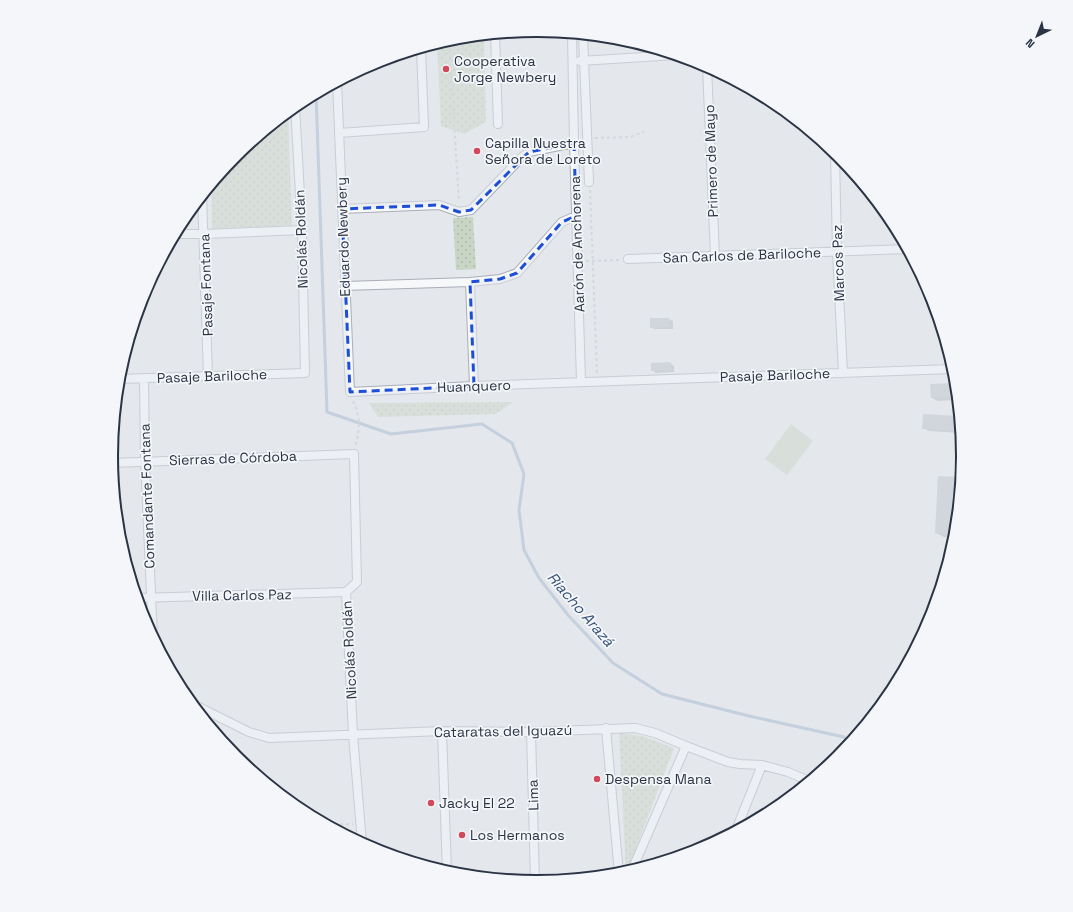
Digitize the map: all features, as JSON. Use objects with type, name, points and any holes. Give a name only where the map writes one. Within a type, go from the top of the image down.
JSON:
[{"type":"street","name":"Aarón de Anchorena","points":[[572,39],[581,382]]},
{"type":"street","points":[[495,40],[498,124]]},
{"type":"street","points":[[583,40],[589,182]]},
{"type":"street","points":[[339,132],[424,127],[421,53]]},
{"type":"street","points":[[573,61],[661,56]]},
{"type":"street","name":"Primero de Mayo","points":[[707,74],[715,256]]},
{"type":"street","name":"Eduardo Newbery","points":[[337,87],[350,392]]},
{"type":"street","name":"Nicolás Roldán","points":[[295,114],[302,230],[305,373]]},
{"type":"street","points":[[342,209],[439,205],[459,212],[471,210],[521,158],[529,152],[574,143]]},
{"type":"street","name":"Marcos Paz","points":[[836,163],[837,252],[843,373]]},
{"type":"street","name":"Pasaje Fontana","points":[[202,203],[208,376]]},
{"type":"street","points":[[345,286],[470,282],[500,279],[517,273],[562,222],[576,216]]},
{"type":"street","points":[[181,234],[302,230]]},
{"type":"street","name":"San Carlos de Bariloche","points":[[628,260],[900,249]]},
{"type":"street","points":[[470,282],[474,386]]},
{"type":"street","name":"Pasaje Bariloche","points":[[598,382],[946,369]]},
{"type":"street","name":"Pasaje Bariloche","points":[[125,379],[305,373]]},
{"type":"street","name":"Comandante Fontana","points":[[144,378],[145,461],[152,623]]},
{"type":"street","name":"Huanquero","points":[[350,392],[598,382]]},
{"type":"street","name":"Nicolás Roldán","points":[[354,454],[357,582],[346,592],[353,735],[361,837]]},
{"type":"street","name":"Sierras de Córdoba","points":[[118,463],[354,454]]},
{"type":"street","name":"Villa Carlos Paz","points":[[142,598],[346,592]]},
{"type":"street","name":"Cataratas del Iguazú","points":[[202,709],[249,732],[269,738],[442,731],[530,732],[635,728],[655,733],[728,762],[762,765],[788,772],[804,779]]},
{"type":"street","points":[[606,728],[618,867]]},
{"type":"street","points":[[442,731],[447,865]]},
{"type":"street","name":"Lima","points":[[530,732],[536,875]]},
{"type":"street","points":[[635,863],[686,746]]},
{"type":"street","points":[[739,823],[762,765]]},
{"type":"path","points":[[449,46],[459,212]]},
{"type":"path","points":[[588,138],[630,137],[644,132]]},
{"type":"path","points":[[589,182],[598,382]]},
{"type":"path","points":[[577,262],[628,260]]},
{"type":"path","points":[[350,392],[359,414],[359,431],[354,454]]},
{"type":"path","points":[[338,825],[360,824]]},
{"type":"highlighted area","points":[[574,143],[576,216],[562,222],[517,273],[500,279],[470,282],[474,386],[350,392],[342,209],[439,205],[459,212],[471,210],[529,152]]},
{"type":"green space","points":[[484,41],[486,122],[464,134],[441,126],[437,49]]},
{"type":"green space","points":[[288,119],[292,225],[212,229],[211,192],[240,160],[260,141]]},
{"type":"green space","points":[[473,217],[476,269],[456,270],[453,218]]},
{"type":"green space","points":[[513,402],[496,414],[378,417],[369,403]]},
{"type":"green space","points":[[791,424],[813,441],[787,475],[765,459]]},
{"type":"green space","points":[[619,733],[642,736],[674,748],[630,864],[626,865]]},
{"type":"building","points":[[650,318],[669,318],[669,327],[650,328]]},
{"type":"building","points":[[670,362],[671,370],[651,371],[651,363]]},
{"type":"building","points":[[949,383],[951,397],[931,398],[930,384]]},
{"type":"building","points":[[923,414],[954,416],[955,431],[922,429]]},
{"type":"building","points":[[938,476],[955,477],[952,511],[948,534],[935,533]]},
{"type":"waterway","name":"Riacho Arazá","points":[[316,100],[327,412],[391,434],[482,424],[512,443],[524,474],[519,510],[524,550],[539,578],[568,615],[613,663],[662,694],[749,716],[844,737],[846,739]]},
{"type":"place","name":"Cooperativa Jorge Newbery","points":[[446,69]]},
{"type":"place","name":"Capilla Nuestra Señora de Loreto","points":[[477,151]]},
{"type":"place","name":"Despensa Mana","points":[[597,779]]},
{"type":"place","name":"Jacky El 22","points":[[431,803]]},
{"type":"place","name":"Los Hermanos","points":[[462,835]]}]
